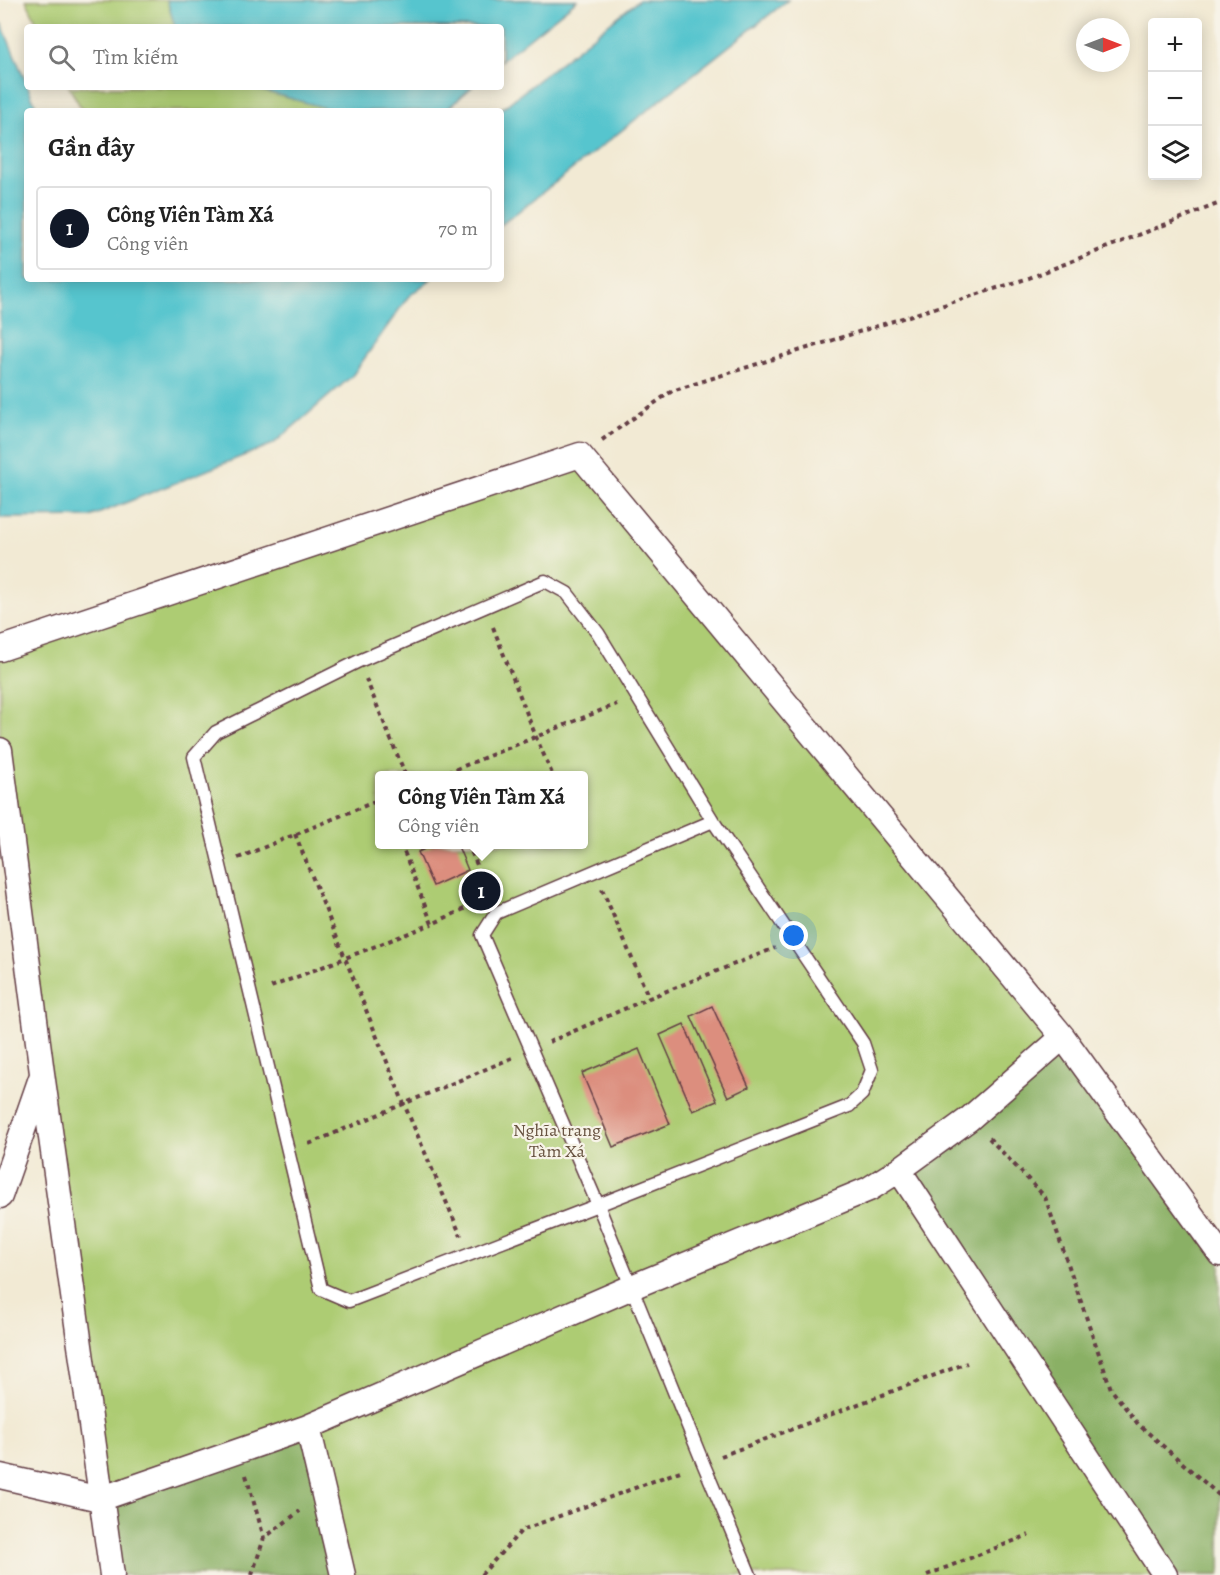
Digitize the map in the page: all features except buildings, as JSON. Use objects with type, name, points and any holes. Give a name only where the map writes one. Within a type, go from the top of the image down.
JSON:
[{"type":"street","points":[[0,649],[580,455],[1063,1037],[1220,1254]]},
{"type":"street","points":[[0,750],[42,1073],[112,1575]]},
{"type":"street","points":[[0,1476],[100,1499],[308,1427],[632,1287],[869,1190],[969,1119],[1063,1037]]},
{"type":"street","points":[[0,1196],[42,1073]]},
{"type":"street","points":[[899,1170],[1165,1575]]},
{"type":"street","points":[[308,1427],[343,1575]]},
{"type":"lane","points":[[545,581],[567,593],[598,633],[713,821],[863,1042],[872,1071],[862,1094],[849,1106],[349,1301],[321,1289],[194,756],[216,732],[359,661],[485,606],[545,581]]},
{"type":"lane","points":[[713,821],[496,913],[482,935],[598,1205],[750,1575]]},
{"type":"path","points":[[580,455],[672,391],[1029,278],[1220,203]]},
{"type":"path","points":[[485,606],[551,771]]},
{"type":"path","points":[[359,661],[404,771]]},
{"type":"path","points":[[451,771],[637,696]]},
{"type":"path","points":[[219,865],[375,802]]},
{"type":"path","points":[[294,834],[404,1104],[469,1255]]},
{"type":"path","points":[[403,849],[432,924]]},
{"type":"path","points":[[470,849],[496,913]]},
{"type":"path","points":[[595,871],[648,998]]},
{"type":"path","points":[[251,995],[432,924],[490,896]]},
{"type":"path","points":[[969,1119],[1045,1197],[1111,1389],[1138,1424],[1220,1496]]},
{"type":"path","points":[[238,1451],[264,1538],[252,1575]]},
{"type":"path","points":[[264,1538],[324,1494]]},
{"type":"path","points":[[927,1575],[1029,1535]]},
{"type":"green space","points":[[26,0],[577,0],[504,58],[504,24],[38,24]]},
{"type":"green space","points":[[71,90],[464,90],[442,108],[81,108]]},
{"type":"green space","name":"Nghĩa trang Tàm Xá","points":[[580,455],[1063,1037],[1220,1575],[114,1575],[0,745],[0,649]]},
{"type":"green space","points":[[1063,1037],[1220,1254],[1220,1575],[1165,1575],[899,1170]]},
{"type":"green space","points":[[308,1427],[343,1575],[111,1575],[100,1499]]},
{"type":"water","points":[[167,0],[577,0],[504,59],[504,24],[174,24]]},
{"type":"water","points":[[639,0],[788,0],[504,223],[503,108]]},
{"type":"water","points":[[0,20],[24,77],[24,90],[29,90],[37,108],[24,108],[24,282],[427,282],[408,297],[352,376],[273,444],[90,517],[0,518]]},
{"type":"water","points":[[259,90],[469,90],[448,108],[326,108]]},
{"type":"place","name":"Công Viên Tàm Xá","points":[[481,891]]}]
